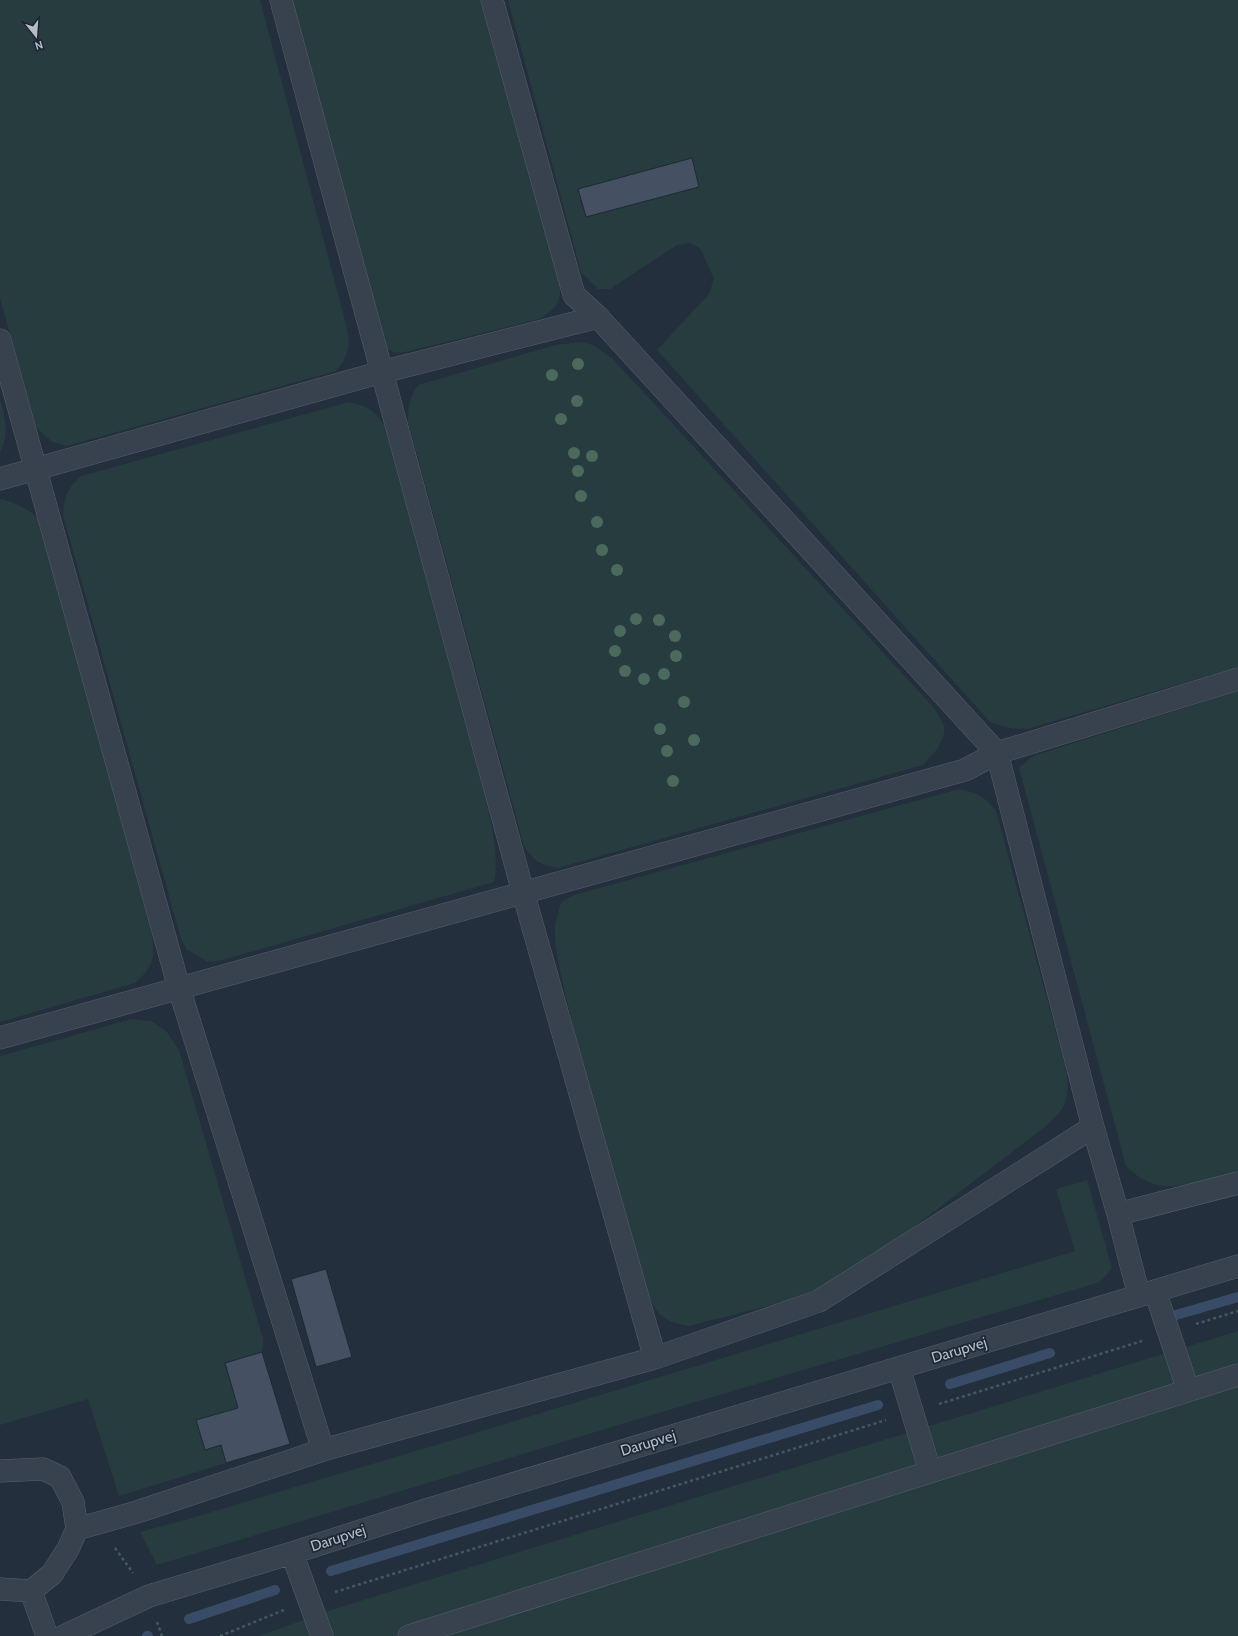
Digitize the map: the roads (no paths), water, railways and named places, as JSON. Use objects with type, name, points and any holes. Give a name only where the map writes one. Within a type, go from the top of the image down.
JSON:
[{"type":"street","points":[[281,0],[523,892],[655,1358]]},
{"type":"street","points":[[492,0],[574,295],[598,317],[997,754],[1093,1127],[1118,1214],[1147,1293],[1168,1332],[1188,1390]]},
{"type":"street","points":[[0,479],[382,372],[598,317]]},
{"type":"street","points":[[0,340],[37,469],[179,988],[323,1450]]},
{"type":"street","points":[[0,1038],[965,770],[997,754],[1238,679]]},
{"type":"street","points":[[78,1529],[137,1512],[323,1450],[655,1358],[819,1301],[1093,1127]]},
{"type":"street","points":[[1118,1214],[1238,1183]]},
{"type":"street","name":"Darupvej","points":[[64,1636],[149,1596],[292,1553],[426,1510],[1238,1266]]},
{"type":"street","points":[[899,1368],[930,1471]]},
{"type":"street","points":[[409,1636],[1238,1375]]},
{"type":"street","points":[[0,1471],[42,1469],[60,1477],[73,1502],[78,1529],[68,1549],[52,1574],[31,1591],[0,1589]]},
{"type":"street","points":[[292,1553],[322,1636]]},
{"type":"street","points":[[31,1591],[47,1636]]},
{"type":"waterway","points":[[1176,1315],[1238,1297]]},
{"type":"waterway","points":[[950,1384],[1050,1353]]},
{"type":"waterway","points":[[331,1571],[878,1405]]},
{"type":"waterway","points":[[189,1619],[275,1590]]}]
